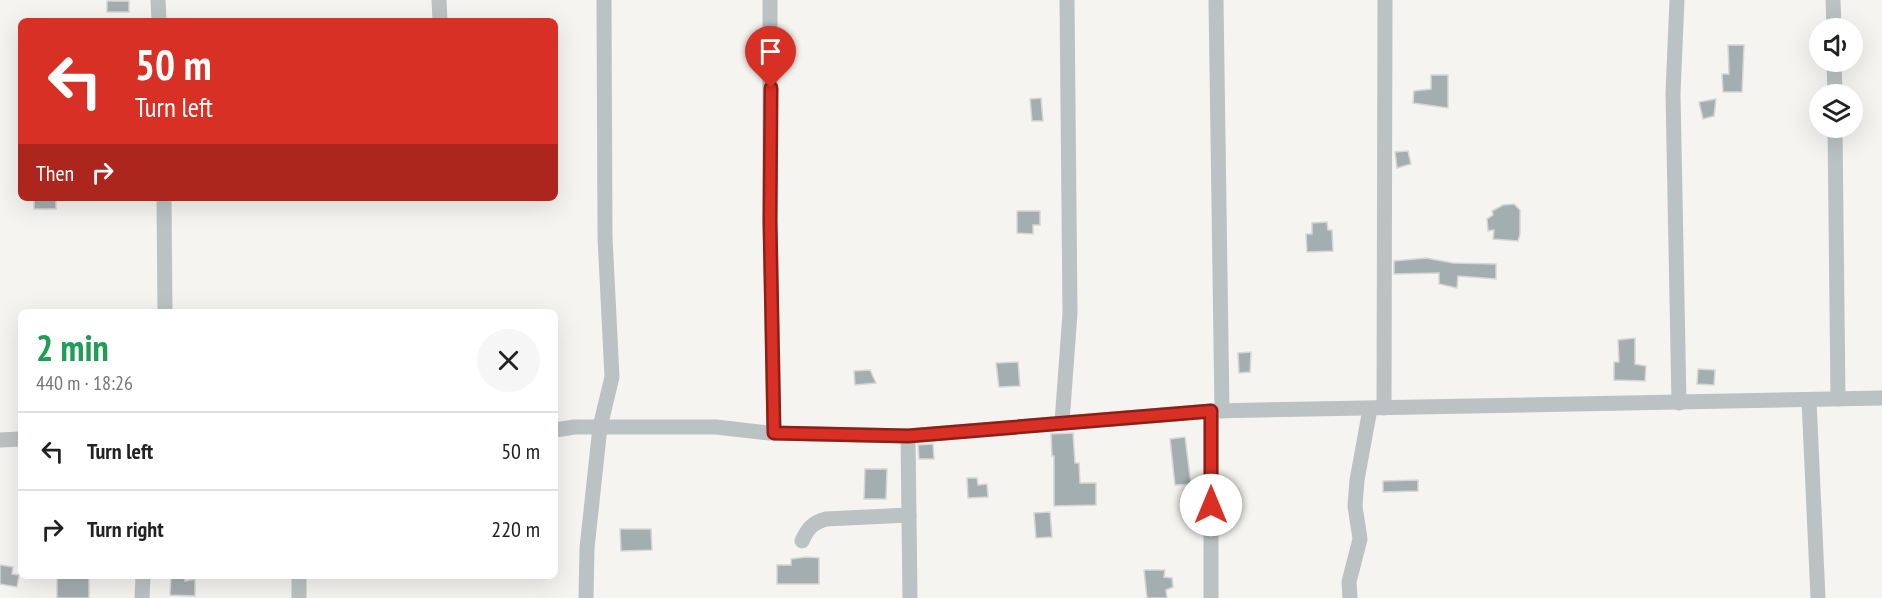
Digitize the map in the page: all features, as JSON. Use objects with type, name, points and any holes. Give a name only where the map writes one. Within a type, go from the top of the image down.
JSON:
[{"type":"street","points":[[158,0],[159,18]]},
{"type":"street","points":[[439,0],[440,18]]},
{"type":"street","points":[[586,598],[586,548],[600,427],[612,377],[605,237],[604,0]]},
{"type":"street","points":[[770,0],[770,221],[774,433]]},
{"type":"street","points":[[1062,423],[1070,313],[1067,0]]},
{"type":"street","points":[[1211,598],[1217,411],[1216,0]]},
{"type":"street","points":[[1350,598],[1348,582],[1360,539],[1355,506],[1358,480],[1377,409],[1385,0]]},
{"type":"street","points":[[1677,0],[1673,93],[1679,403]]},
{"type":"street","points":[[1833,0],[1834,18]]},
{"type":"street","points":[[1835,138],[1838,399]]},
{"type":"street","points":[[164,201],[165,309]]},
{"type":"street","points":[[558,430],[600,427],[716,427],[774,433],[908,436],[1217,411],[1882,398]]},
{"type":"street","points":[[1809,400],[1818,598]]},
{"type":"street","points":[[908,436],[910,598]]},
{"type":"street","points":[[0,440],[18,439]]},
{"type":"street","points":[[802,541],[808,528],[815,522],[826,519],[909,515]]},
{"type":"street","points":[[142,598],[143,579]]},
{"type":"street","points":[[299,579],[299,598]]},
{"type":"building","points":[[107,1],[129,1],[129,12],[107,12]]},
{"type":"building","points":[[1728,45],[1744,45],[1742,92],[1723,92],[1722,74],[1729,74]]},
{"type":"building","points":[[1431,75],[1448,75],[1448,108],[1413,103],[1414,91],[1431,89]]},
{"type":"building","points":[[1041,98],[1043,121],[1032,121],[1030,99]]},
{"type":"building","points":[[1716,99],[1714,116],[1703,119],[1699,102]]},
{"type":"building","points":[[1408,151],[1411,164],[1397,168],[1395,152]]},
{"type":"building","points":[[34,201],[56,201],[56,209],[34,209]]},
{"type":"building","points":[[1514,204],[1520,210],[1518,241],[1493,239],[1494,230],[1488,231],[1487,219],[1493,215],[1492,211],[1503,205]]},
{"type":"building","points":[[1017,211],[1040,211],[1040,225],[1033,225],[1033,234],[1017,233]]},
{"type":"building","points":[[1327,222],[1328,230],[1332,230],[1333,251],[1307,252],[1306,234],[1312,234],[1312,223]]},
{"type":"building","points":[[1426,258],[1453,263],[1496,264],[1496,279],[1458,276],[1457,288],[1439,284],[1439,273],[1394,274],[1394,261]]},
{"type":"building","points":[[1635,338],[1635,364],[1646,366],[1645,381],[1614,380],[1614,362],[1619,362],[1618,340]]},
{"type":"building","points":[[1251,352],[1250,372],[1239,373],[1238,353]]},
{"type":"building","points":[[1018,362],[1020,386],[999,387],[996,363]]},
{"type":"building","points":[[1698,369],[1715,370],[1714,385],[1697,384]]},
{"type":"building","points":[[870,370],[876,383],[855,385],[854,371]]},
{"type":"building","points":[[1073,433],[1075,463],[1079,463],[1080,483],[1096,483],[1096,505],[1054,506],[1054,456],[1052,456],[1051,434]]},
{"type":"building","points":[[1185,437],[1191,484],[1175,485],[1170,439]]},
{"type":"building","points":[[933,444],[934,459],[919,459],[918,445]]},
{"type":"building","points":[[865,469],[887,469],[886,499],[864,499]]},
{"type":"building","points":[[967,478],[977,478],[978,485],[987,484],[988,497],[968,498]]},
{"type":"building","points":[[1418,480],[1418,491],[1383,492],[1383,481]]},
{"type":"building","points":[[1050,512],[1052,537],[1036,538],[1034,513]]},
{"type":"building","points":[[620,529],[651,529],[652,550],[621,551]]},
{"type":"building","points":[[819,558],[819,584],[777,584],[777,565],[791,565],[791,559]]},
{"type":"building","points":[[0,565],[13,567],[12,574],[18,575],[17,587],[0,584]]},
{"type":"building","points":[[1144,570],[1165,570],[1164,577],[1172,578],[1173,587],[1166,590],[1167,598],[1147,598]]},
{"type":"building","points":[[57,579],[89,579],[89,598],[57,598]]},
{"type":"building","points":[[171,579],[185,579],[185,581],[195,579],[195,596],[170,595]]},
{"type":"route","points":[[771,88],[770,221],[774,433],[908,436],[1211,411],[1211,505]]}]
